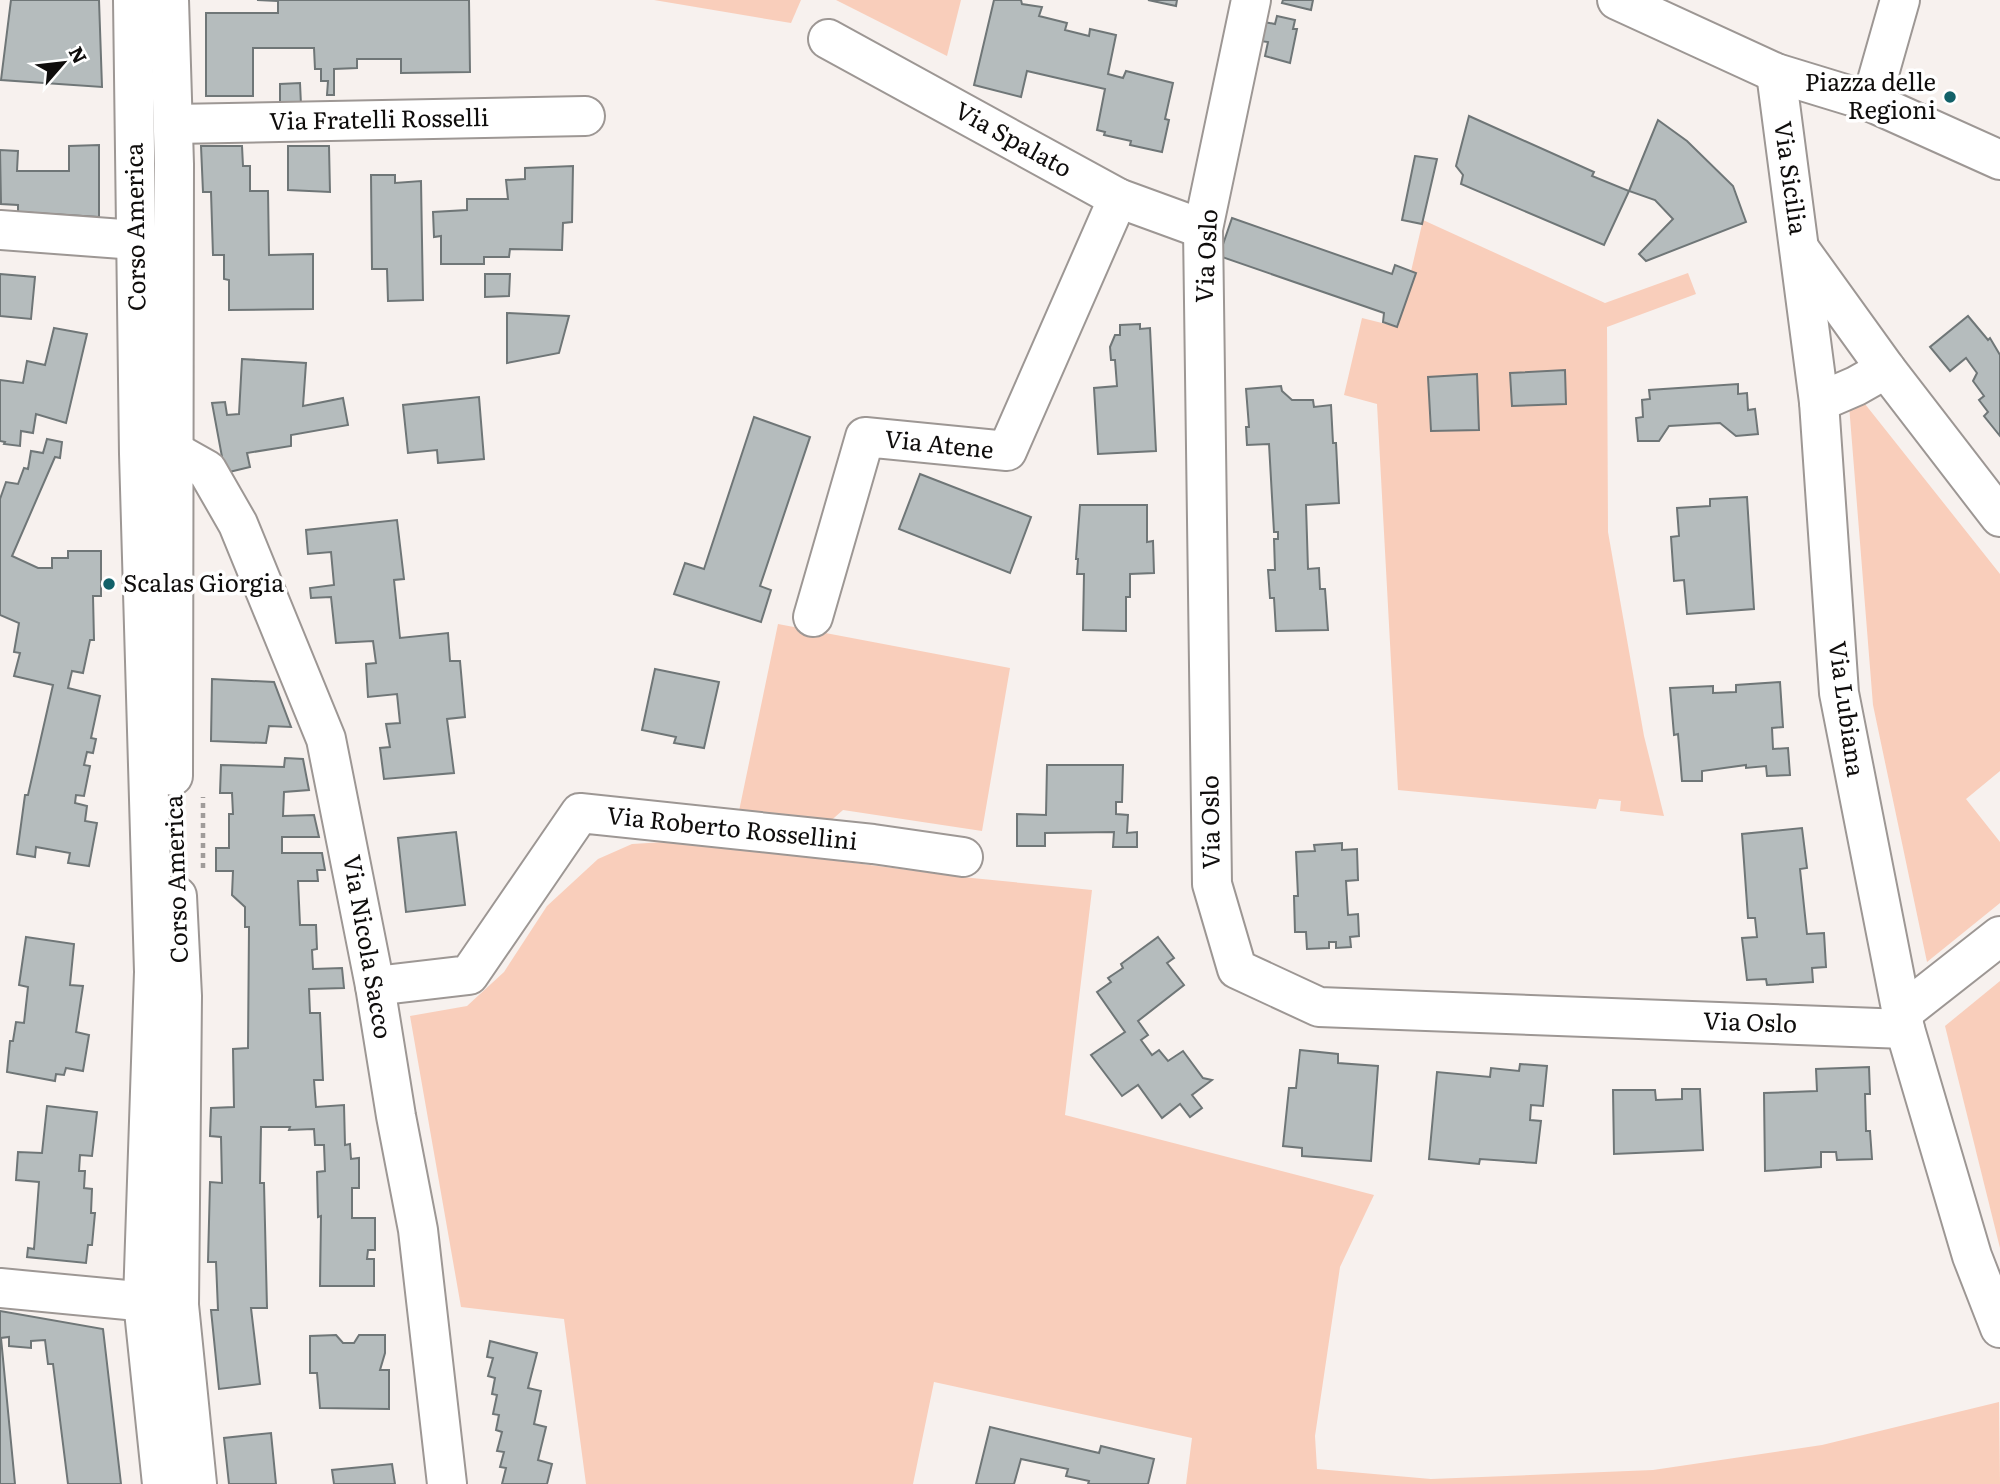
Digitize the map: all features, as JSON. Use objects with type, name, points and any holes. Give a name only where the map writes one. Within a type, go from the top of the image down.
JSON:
[{"type":"street","name":"Corso America","points":[[133,0],[136,240],[157,453],[183,996],[161,1303],[162,1484]]},
{"type":"street","name":"Corso America","points":[[157,453],[173,124],[169,0]]},
{"type":"street","name":"Via Oslo","points":[[1251,0],[1203,229],[1212,884],[1237,969],[1319,1007],[1903,1021]]},
{"type":"street","points":[[1617,0],[1776,73],[1871,102],[2000,160]]},
{"type":"street","points":[[1871,102],[1900,0]]},
{"type":"street","name":"Via Spalato","points":[[828,38],[1118,198],[1203,229]]},
{"type":"street","name":"Via Sicilia","points":[[1776,73],[1800,250],[1886,369],[2000,517]]},
{"type":"street","name":"Via Fratelli Rosselli","points":[[173,124],[585,116]]},
{"type":"street","name":"Via Atene","points":[[813,617],[865,437],[1007,452],[1118,198]]},
{"type":"street","points":[[0,230],[136,240]]},
{"type":"street","name":"Via Lubiana","points":[[1800,250],[1818,402],[1839,694],[1903,1021],[1972,1256],[2000,1328]]},
{"type":"street","points":[[1818,402],[1856,386],[1886,369]]},
{"type":"street","name":"Via Nicola Sacco","points":[[157,453],[206,470],[238,524],[326,739],[375,985],[418,1230],[447,1484]]},
{"type":"street","name":"Via Roberto Rossellini","points":[[375,985],[469,975],[580,813],[873,844],[963,857]]},
{"type":"street","points":[[1903,1021],[2000,936]]},
{"type":"street","points":[[0,1287],[161,1303]]},
{"type":"street","name":"Corso America","points":[[161,1303],[197,1484]]},
{"type":"shaded area","points":[[654,0],[801,0],[791,23]]},
{"type":"shaded area","points":[[836,0],[961,0],[947,56]]},
{"type":"shaded area","points":[[1423,220],[1605,303],[1688,273],[1696,294],[1607,327],[1608,532],[1644,736],[1664,816],[1620,811],[1621,801],[1599,799],[1596,809],[1398,790],[1377,404],[1344,395],[1362,318],[1398,327]]},
{"type":"shaded area","points":[[1865,404],[2000,574],[2000,771],[1966,799],[2000,842],[2000,903],[1927,962],[1873,705],[1849,405]]},
{"type":"shaded area","points":[[778,624],[1010,668],[982,831],[843,810],[827,824],[739,811]]},
{"type":"shaded area","points":[[681,841],[972,878],[1092,890],[1065,1115],[1374,1195],[1340,1267],[1315,1436],[1317,1469],[1431,1479],[1653,1470],[1822,1445],[1999,1402],[2000,1484],[1186,1484],[1192,1438],[934,1382],[913,1484],[586,1484],[564,1319],[461,1307],[410,1016],[467,1006],[504,972],[547,906],[598,859],[632,844]]},
{"type":"shaded area","points":[[2000,981],[2000,1248],[1945,1026]]},
{"type":"building","points":[[11,0],[99,0],[102,87],[1,80]]},
{"type":"building","points":[[257,0],[469,0],[470,72],[401,73],[401,59],[357,59],[357,68],[334,69],[334,95],[327,95],[328,81],[321,81],[321,69],[315,69],[314,48],[253,48],[253,96],[206,96],[206,13],[278,13],[278,1]]},
{"type":"building","points":[[994,0],[1021,0],[1022,4],[1042,7],[1039,16],[1067,23],[1065,30],[1089,36],[1090,29],[1116,35],[1108,74],[1123,78],[1126,71],[1173,83],[1165,119],[1169,120],[1162,152],[1130,145],[1131,141],[1104,135],[1105,132],[1097,130],[1105,89],[1027,71],[1021,97],[974,85]]},
{"type":"building","points":[[1148,0],[1177,0],[1176,6]]},
{"type":"building","points":[[1283,0],[1313,0],[1311,10],[1282,3]]},
{"type":"building","points":[[1277,16],[1295,20],[1293,29],[1297,29],[1290,63],[1265,56],[1268,42],[1260,41],[1264,22],[1275,24]]},
{"type":"building","points":[[300,83],[301,105],[280,106],[280,84]]},
{"type":"building","points":[[1469,116],[1594,172],[1592,176],[1629,191],[1604,245],[1461,184],[1463,175],[1456,166]]},
{"type":"building","points":[[1658,120],[1687,141],[1733,186],[1746,222],[1646,261],[1639,254],[1673,219],[1655,200],[1629,191]]},
{"type":"building","points":[[99,145],[99,217],[18,212],[18,205],[1,204],[0,150],[18,151],[17,171],[69,171],[69,146]]},
{"type":"building","points":[[201,146],[242,146],[243,166],[250,166],[250,191],[268,191],[269,255],[313,254],[313,309],[229,310],[229,280],[224,279],[224,255],[213,255],[211,192],[203,192]]},
{"type":"building","points":[[288,146],[329,146],[330,192],[288,190]]},
{"type":"building","points":[[1415,156],[1437,159],[1422,224],[1402,220]]},
{"type":"building","points":[[573,166],[572,222],[563,223],[562,250],[510,249],[509,257],[484,257],[484,264],[441,264],[441,236],[434,237],[433,212],[467,210],[467,199],[508,199],[506,180],[525,179],[525,168]]},
{"type":"building","points":[[371,175],[395,175],[395,183],[421,181],[423,300],[388,301],[387,269],[372,269]]},
{"type":"building","points":[[1232,218],[1392,274],[1395,265],[1416,273],[1397,327],[1383,322],[1384,313],[1219,256]]},
{"type":"building","points":[[0,274],[35,277],[31,319],[0,316]]},
{"type":"building","points":[[485,274],[510,274],[509,296],[485,297]]},
{"type":"building","points":[[507,313],[569,316],[559,353],[507,363]]},
{"type":"building","points":[[1968,316],[1988,340],[1990,338],[2000,355],[2000,436],[1984,416],[1988,412],[1979,400],[1984,396],[1973,381],[1977,373],[1966,358],[1950,371],[1930,347]]},
{"type":"building","points":[[1140,324],[1140,329],[1150,328],[1156,451],[1098,454],[1094,388],[1117,386],[1115,360],[1111,360],[1110,347],[1115,335],[1120,335],[1120,325]]},
{"type":"building","points":[[54,328],[87,334],[66,423],[36,414],[33,433],[21,431],[20,446],[4,444],[5,442],[0,441],[0,380],[23,383],[27,361],[45,365]]},
{"type":"building","points":[[242,359],[306,363],[303,406],[343,398],[348,425],[291,435],[291,446],[247,453],[250,467],[225,473],[212,403],[225,402],[227,415],[239,414]]},
{"type":"building","points":[[1565,370],[1566,404],[1512,406],[1510,373]]},
{"type":"building","points":[[1477,374],[1479,430],[1431,431],[1428,377]]},
{"type":"building","points":[[1738,384],[1738,394],[1747,393],[1748,410],[1755,409],[1758,434],[1736,436],[1720,423],[1669,426],[1659,441],[1638,441],[1636,418],[1643,417],[1642,400],[1650,399],[1649,390]]},
{"type":"building","points":[[1281,386],[1282,391],[1292,400],[1313,400],[1314,407],[1331,405],[1339,503],[1306,505],[1308,569],[1319,568],[1320,589],[1325,589],[1328,630],[1276,631],[1274,598],[1270,598],[1268,570],[1275,570],[1274,539],[1278,539],[1278,532],[1274,532],[1269,444],[1247,445],[1246,427],[1249,427],[1246,389]]},
{"type":"building","points":[[479,397],[484,459],[438,463],[437,450],[408,453],[403,405]]},
{"type":"building","points":[[754,417],[810,437],[760,586],[771,590],[761,622],[674,594],[685,563],[704,569]]},
{"type":"building","points":[[47,439],[62,442],[60,458],[55,457],[12,556],[38,568],[52,568],[52,558],[68,558],[68,551],[101,551],[101,596],[93,596],[94,640],[90,640],[83,673],[72,671],[68,688],[100,696],[91,738],[96,739],[93,753],[87,752],[84,765],[90,766],[84,796],[76,795],[75,803],[87,806],[85,821],[97,823],[89,866],[68,863],[70,853],[36,847],[35,857],[17,854],[25,795],[28,795],[53,685],[14,676],[20,653],[14,652],[19,623],[0,615],[0,499],[6,482],[18,484],[24,468],[28,469],[31,451],[43,453]]},
{"type":"building","points":[[920,474],[1031,517],[1010,573],[899,529]]},
{"type":"building","points":[[1747,497],[1754,609],[1687,614],[1684,580],[1674,581],[1671,537],[1679,536],[1677,508],[1710,506],[1710,499]]},
{"type":"building","points":[[1080,505],[1147,505],[1147,542],[1153,541],[1154,573],[1130,574],[1130,597],[1126,597],[1126,631],[1083,630],[1084,574],[1077,574],[1076,559]]},
{"type":"building","points":[[397,520],[404,579],[394,580],[400,638],[448,633],[450,661],[460,661],[465,717],[447,719],[454,773],[384,779],[380,748],[390,747],[386,724],[400,723],[397,694],[368,697],[366,664],[376,663],[373,641],[336,643],[331,597],[311,598],[310,588],[334,585],[331,552],[308,554],[306,530]]},
{"type":"building","points":[[655,669],[719,682],[704,748],[674,743],[676,737],[642,730]]},
{"type":"building","points":[[212,679],[274,682],[291,727],[269,726],[266,743],[211,741]]},
{"type":"building","points":[[1780,682],[1783,727],[1772,728],[1773,749],[1788,748],[1790,775],[1767,776],[1766,766],[1746,768],[1746,765],[1702,771],[1702,781],[1682,781],[1670,688],[1713,686],[1713,693],[1736,692],[1736,685]]},
{"type":"building","points":[[285,758],[303,759],[309,790],[284,792],[283,816],[314,815],[319,837],[282,837],[282,853],[322,853],[325,870],[317,870],[318,881],[298,881],[300,925],[316,925],[317,949],[312,950],[313,969],[342,968],[344,988],[309,989],[310,1013],[320,1013],[323,1080],[314,1080],[316,1107],[344,1105],[345,1145],[350,1144],[351,1159],[359,1158],[359,1188],[352,1188],[352,1218],[375,1218],[375,1250],[368,1250],[367,1259],[374,1259],[374,1286],[320,1286],[321,1216],[318,1217],[317,1172],[325,1171],[324,1145],[315,1145],[314,1129],[261,1127],[260,1183],[264,1183],[267,1308],[251,1308],[260,1384],[219,1389],[211,1310],[218,1310],[216,1262],[208,1262],[210,1182],[222,1183],[221,1137],[210,1136],[211,1108],[234,1107],[233,1049],[248,1048],[249,927],[245,927],[245,907],[232,895],[233,871],[216,871],[216,848],[229,848],[229,814],[233,814],[232,793],[220,793],[221,765],[284,767]]},
{"type":"building","points":[[1047,765],[1123,765],[1122,802],[1116,802],[1116,814],[1128,815],[1127,833],[1137,832],[1137,847],[1113,847],[1114,832],[1045,833],[1045,846],[1017,846],[1017,814],[1046,815]]},
{"type":"building","points":[[1802,828],[1807,868],[1800,869],[1807,934],[1824,933],[1826,967],[1812,968],[1813,982],[1767,985],[1766,979],[1747,980],[1742,938],[1757,937],[1755,918],[1748,918],[1742,834]]},
{"type":"building","points":[[456,832],[465,905],[406,912],[398,838]]},
{"type":"building","points":[[1342,843],[1342,850],[1357,849],[1358,880],[1346,881],[1348,915],[1358,914],[1359,936],[1350,937],[1351,947],[1336,948],[1336,942],[1329,942],[1329,948],[1307,949],[1306,932],[1295,932],[1294,896],[1298,896],[1296,852],[1315,851],[1314,845]]},
{"type":"building","points":[[26,937],[74,944],[70,985],[83,986],[76,1032],[89,1035],[83,1071],[66,1068],[64,1075],[56,1074],[55,1081],[7,1072],[10,1041],[13,1041],[16,1022],[24,1023],[28,987],[19,985]]},
{"type":"building","points":[[1158,937],[1174,958],[1167,963],[1184,985],[1138,1021],[1148,1035],[1141,1040],[1152,1055],[1159,1050],[1168,1061],[1183,1051],[1203,1078],[1212,1080],[1192,1095],[1202,1108],[1190,1117],[1180,1104],[1162,1118],[1138,1085],[1122,1096],[1091,1055],[1125,1032],[1097,992],[1111,982],[1108,978],[1123,968],[1121,964]]},
{"type":"building","points":[[1300,1050],[1338,1054],[1338,1063],[1378,1066],[1371,1161],[1302,1156],[1302,1148],[1283,1146],[1289,1088],[1296,1088]]},
{"type":"building","points":[[1520,1064],[1547,1066],[1543,1106],[1531,1105],[1530,1120],[1541,1121],[1536,1163],[1480,1159],[1479,1164],[1429,1159],[1437,1072],[1490,1077],[1491,1068],[1519,1071]]},
{"type":"building","points":[[1869,1067],[1870,1094],[1865,1094],[1866,1131],[1870,1131],[1872,1159],[1837,1160],[1836,1152],[1821,1152],[1821,1167],[1765,1171],[1764,1093],[1817,1091],[1816,1069]]},
{"type":"building","points":[[1682,1089],[1700,1089],[1703,1150],[1614,1154],[1613,1090],[1655,1090],[1656,1100],[1682,1099]]},
{"type":"building","points":[[47,1106],[97,1112],[92,1156],[80,1155],[79,1171],[85,1171],[84,1188],[92,1189],[91,1213],[95,1213],[92,1245],[88,1245],[86,1263],[27,1257],[28,1248],[34,1249],[39,1182],[16,1180],[18,1152],[42,1153]]},
{"type":"building","points":[[0,1311],[103,1329],[121,1484],[68,1484],[53,1364],[48,1364],[45,1340],[31,1341],[31,1348],[9,1346],[9,1337],[1,1338],[15,1484],[0,1484]]},
{"type":"building","points":[[336,1335],[343,1343],[354,1343],[359,1335],[385,1335],[385,1353],[380,1370],[389,1370],[389,1409],[320,1408],[317,1373],[310,1373],[310,1336]]},
{"type":"building","points":[[490,1341],[537,1353],[528,1388],[541,1391],[534,1424],[546,1427],[538,1460],[552,1464],[547,1484],[502,1484],[506,1468],[500,1467],[504,1452],[497,1451],[502,1432],[496,1430],[499,1415],[493,1414],[497,1395],[492,1394],[495,1378],[488,1376],[493,1358],[487,1357]]},
{"type":"building","points":[[990,1427],[1099,1453],[1101,1446],[1154,1459],[1148,1484],[1088,1484],[1089,1481],[1066,1476],[1068,1469],[1021,1459],[1014,1484],[976,1484]]},
{"type":"building","points":[[271,1433],[276,1484],[229,1484],[224,1438]]},
{"type":"building","points":[[392,1464],[395,1484],[334,1484],[332,1470]]},
{"type":"place","name":"Piazza delle Regioni","points":[[1950,97]]},
{"type":"place","name":"Scalas Giorgia","points":[[109,584]]}]
